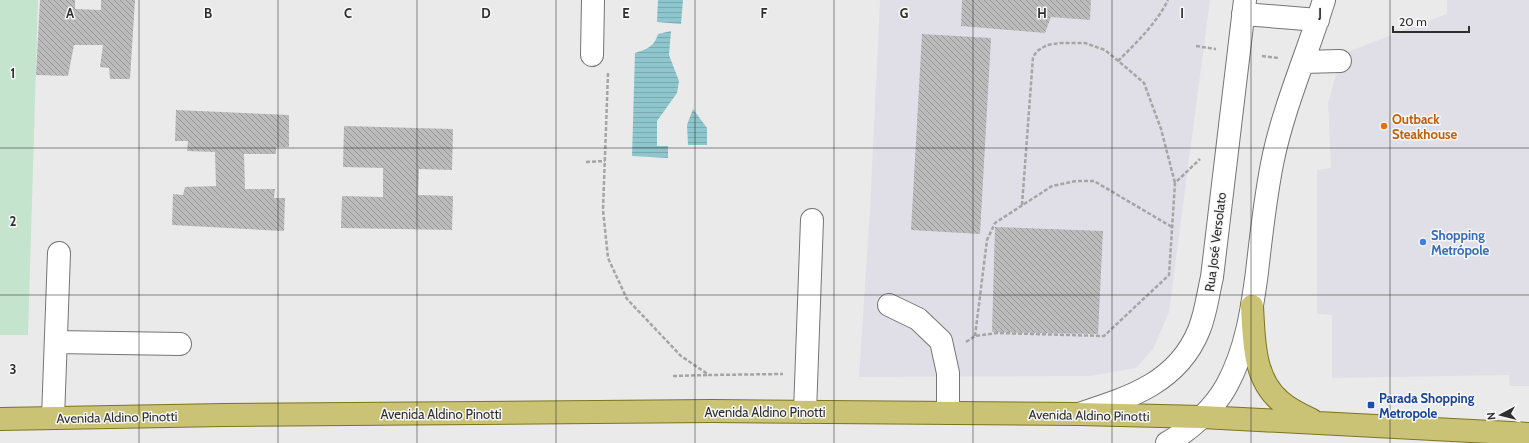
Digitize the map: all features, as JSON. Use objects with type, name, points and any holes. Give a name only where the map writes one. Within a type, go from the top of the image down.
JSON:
[{"type":"main road","points":[[1252,306],[1254,345],[1263,377],[1271,391],[1280,401],[1293,411],[1319,423]]},
{"type":"main road","name":"Avenida Aldino Pinotti","points":[[0,419],[232,415],[805,412],[1078,414],[1202,417],[1529,434]]},
{"type":"street","points":[[592,55],[593,0]]},
{"type":"street","points":[[1167,443],[1179,436],[1202,417],[1220,396],[1230,379],[1244,345],[1252,306],[1272,164],[1280,134],[1321,10],[1244,7]]},
{"type":"street","name":"Rua José Versolato","points":[[1078,414],[1132,395],[1164,377],[1185,356],[1199,330],[1204,316],[1212,277],[1244,7]]},
{"type":"street","points":[[1303,62],[1340,61]]},
{"type":"street","points":[[805,412],[812,220]]},
{"type":"street","points":[[54,418],[60,253]]},
{"type":"street","points":[[889,305],[918,319],[941,341],[948,373],[948,413]]},
{"type":"street","points":[[56,342],[180,344]]},
{"type":"path","points":[[1118,61],[1150,28],[1162,13],[1168,0]]},
{"type":"path","points":[[944,355],[975,336],[997,334],[1104,336],[1169,275],[1175,183],[1161,129],[1144,84],[1104,50],[1085,43],[1060,43],[1047,45],[1038,51],[1033,57],[1022,205]]},
{"type":"path","points":[[592,55],[609,55],[603,210],[608,258],[627,299],[682,356],[709,375]]},
{"type":"path","points":[[1175,183],[1200,159]]},
{"type":"path","points":[[586,162],[605,161]]},
{"type":"path","points":[[975,336],[987,240],[995,223],[1052,186],[1076,181],[1094,181],[1172,227]]},
{"type":"path","points":[[672,376],[806,374]]},
{"type":"shaded area","points":[[880,0],[1210,0],[1169,312],[1153,349],[1136,368],[1090,376],[859,377],[870,209]]},
{"type":"shaded area","name":"Shopping Metrópole","points":[[1447,0],[1529,0],[1529,386],[1510,386],[1509,375],[1332,378],[1332,315],[1317,314],[1317,170],[1331,168],[1328,103],[1342,54],[1447,14]]},
{"type":"green space","points":[[0,0],[38,0],[28,335],[0,335]]},
{"type":"water","points":[[658,0],[683,0],[681,24],[657,22]]},
{"type":"water","points":[[671,31],[669,55],[679,81],[677,93],[657,121],[657,146],[668,146],[668,158],[632,156],[635,53],[650,47],[658,34]]},
{"type":"water","points":[[693,109],[707,128],[707,145],[688,145],[687,125]]},
{"type":"building","points":[[40,0],[75,0],[75,9],[101,10],[101,0],[135,0],[130,79],[110,79],[109,68],[100,67],[103,45],[74,45],[68,76],[36,75]]},
{"type":"building","points":[[962,0],[1091,0],[1090,20],[1051,17],[1045,33],[961,26]]},
{"type":"building","points":[[922,34],[991,38],[980,234],[911,230]]},
{"type":"building","points":[[176,110],[289,115],[289,147],[276,147],[276,154],[244,154],[245,189],[275,189],[274,198],[285,198],[284,231],[172,225],[173,194],[183,195],[185,187],[216,186],[215,152],[187,151],[188,141],[175,141]]},
{"type":"building","points":[[344,126],[453,129],[452,170],[419,169],[418,195],[453,196],[452,230],[341,228],[342,196],[383,197],[383,168],[343,167]]},
{"type":"building","points":[[995,227],[1103,231],[1098,334],[992,332]]},
{"type":"place","name":"Outback Steakhouse","points":[[1384,126]]},
{"type":"place","name":"Shopping Metrópole","points":[[1423,242]]},
{"type":"place","name":"Parada Shopping Metropole","points":[[1371,405]]}]
